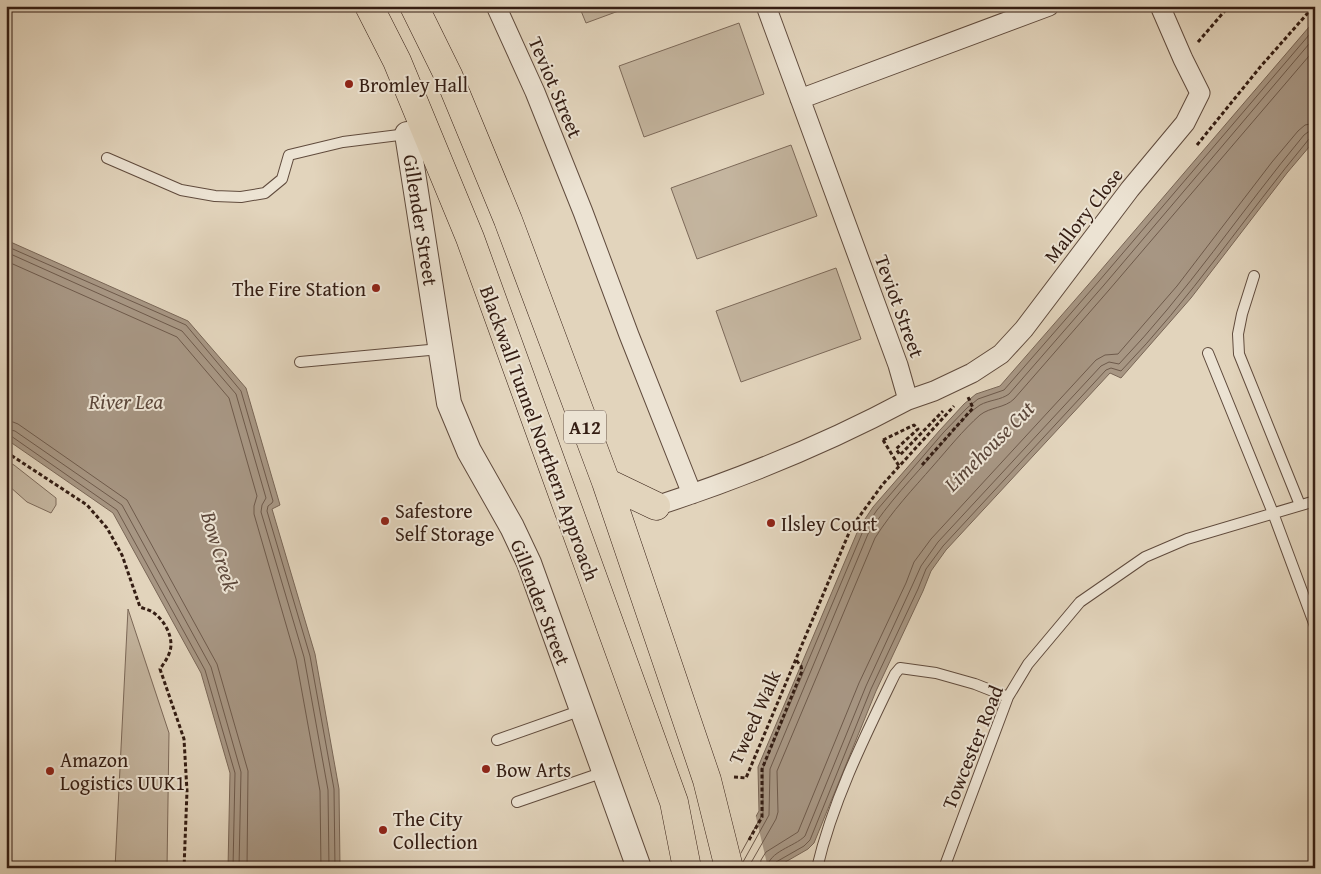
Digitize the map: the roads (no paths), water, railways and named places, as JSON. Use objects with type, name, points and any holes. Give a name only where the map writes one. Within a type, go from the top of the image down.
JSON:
[{"type":"highway","name":"Blackwall Tunnel Northern Approach","points":[[369,6],[397,60],[470,238],[674,802],[687,868]]},
{"type":"highway","name":"A12","points":[[414,6],[449,77],[508,220],[606,482],[707,780],[728,863]]},
{"type":"highway","points":[[397,60],[408,134]]},
{"type":"highway","points":[[606,482],[656,506]]},
{"type":"street","name":"Teviot Street","points":[[496,6],[535,92],[586,221],[628,335],[692,494]]},
{"type":"street","name":"Teviot Street","points":[[766,6],[898,365],[908,400]]},
{"type":"street","name":"Mallory Close","points":[[908,400],[934,391],[972,373],[1001,354],[1024,329],[1130,189],[1185,123],[1200,94],[1160,6]]},
{"type":"street","points":[[800,99],[1042,7]]},
{"type":"street","name":"Gillender Street","points":[[408,134],[449,403],[469,451],[512,527],[529,563],[639,868]]},
{"type":"street","points":[[656,506],[815,446],[874,419],[908,400]]},
{"type":"lane","points":[[107,158],[180,190],[216,196],[241,197],[265,193],[282,179],[289,155],[343,142],[408,134]]},
{"type":"lane","points":[[1254,276],[1238,334],[1239,354],[1300,505]]},
{"type":"lane","points":[[300,362],[440,349]]},
{"type":"lane","points":[[1208,353],[1315,626]]},
{"type":"lane","name":"Towcester Road","points":[[944,868],[1008,697],[1028,664],[1080,602],[1145,557],[1187,539],[1315,500]]},
{"type":"lane","points":[[817,868],[824,838],[858,751],[895,674],[900,668],[936,673],[975,684],[1008,697]]},
{"type":"lane","points":[[497,740],[582,710]]},
{"type":"lane","points":[[517,802],[604,772]]},
{"type":"water","name":"Limehouse Cut","points":[[1315,20],[1315,140],[1287,173],[1191,298],[1121,378],[1110,373],[946,550],[931,571],[876,691],[814,843],[808,849],[775,868],[727,868],[759,811],[758,767],[859,528],[873,507],[964,404],[976,394],[1000,386]]},
{"type":"water","name":"River Lea","points":[[6,240],[188,321],[246,388],[280,505],[272,509],[315,654],[339,789],[340,868],[228,868],[230,773],[201,673],[113,513],[6,439]]},
{"type":"place","name":"Bromley Hall","points":[[349,84]]},
{"type":"place","name":"The Fire Station","points":[[376,288]]},
{"type":"place","name":"Safestore Self Storage","points":[[385,521]]},
{"type":"place","name":"Ilsley Court","points":[[771,523]]},
{"type":"place","name":"Bow Arts","points":[[486,769]]},
{"type":"place","name":"Amazon Logistics UUK1","points":[[50,771]]},
{"type":"place","name":"The City Collection","points":[[383,830]]},
{"type":"water label","name":"Bow Creek","points":[[220,551]]}]
